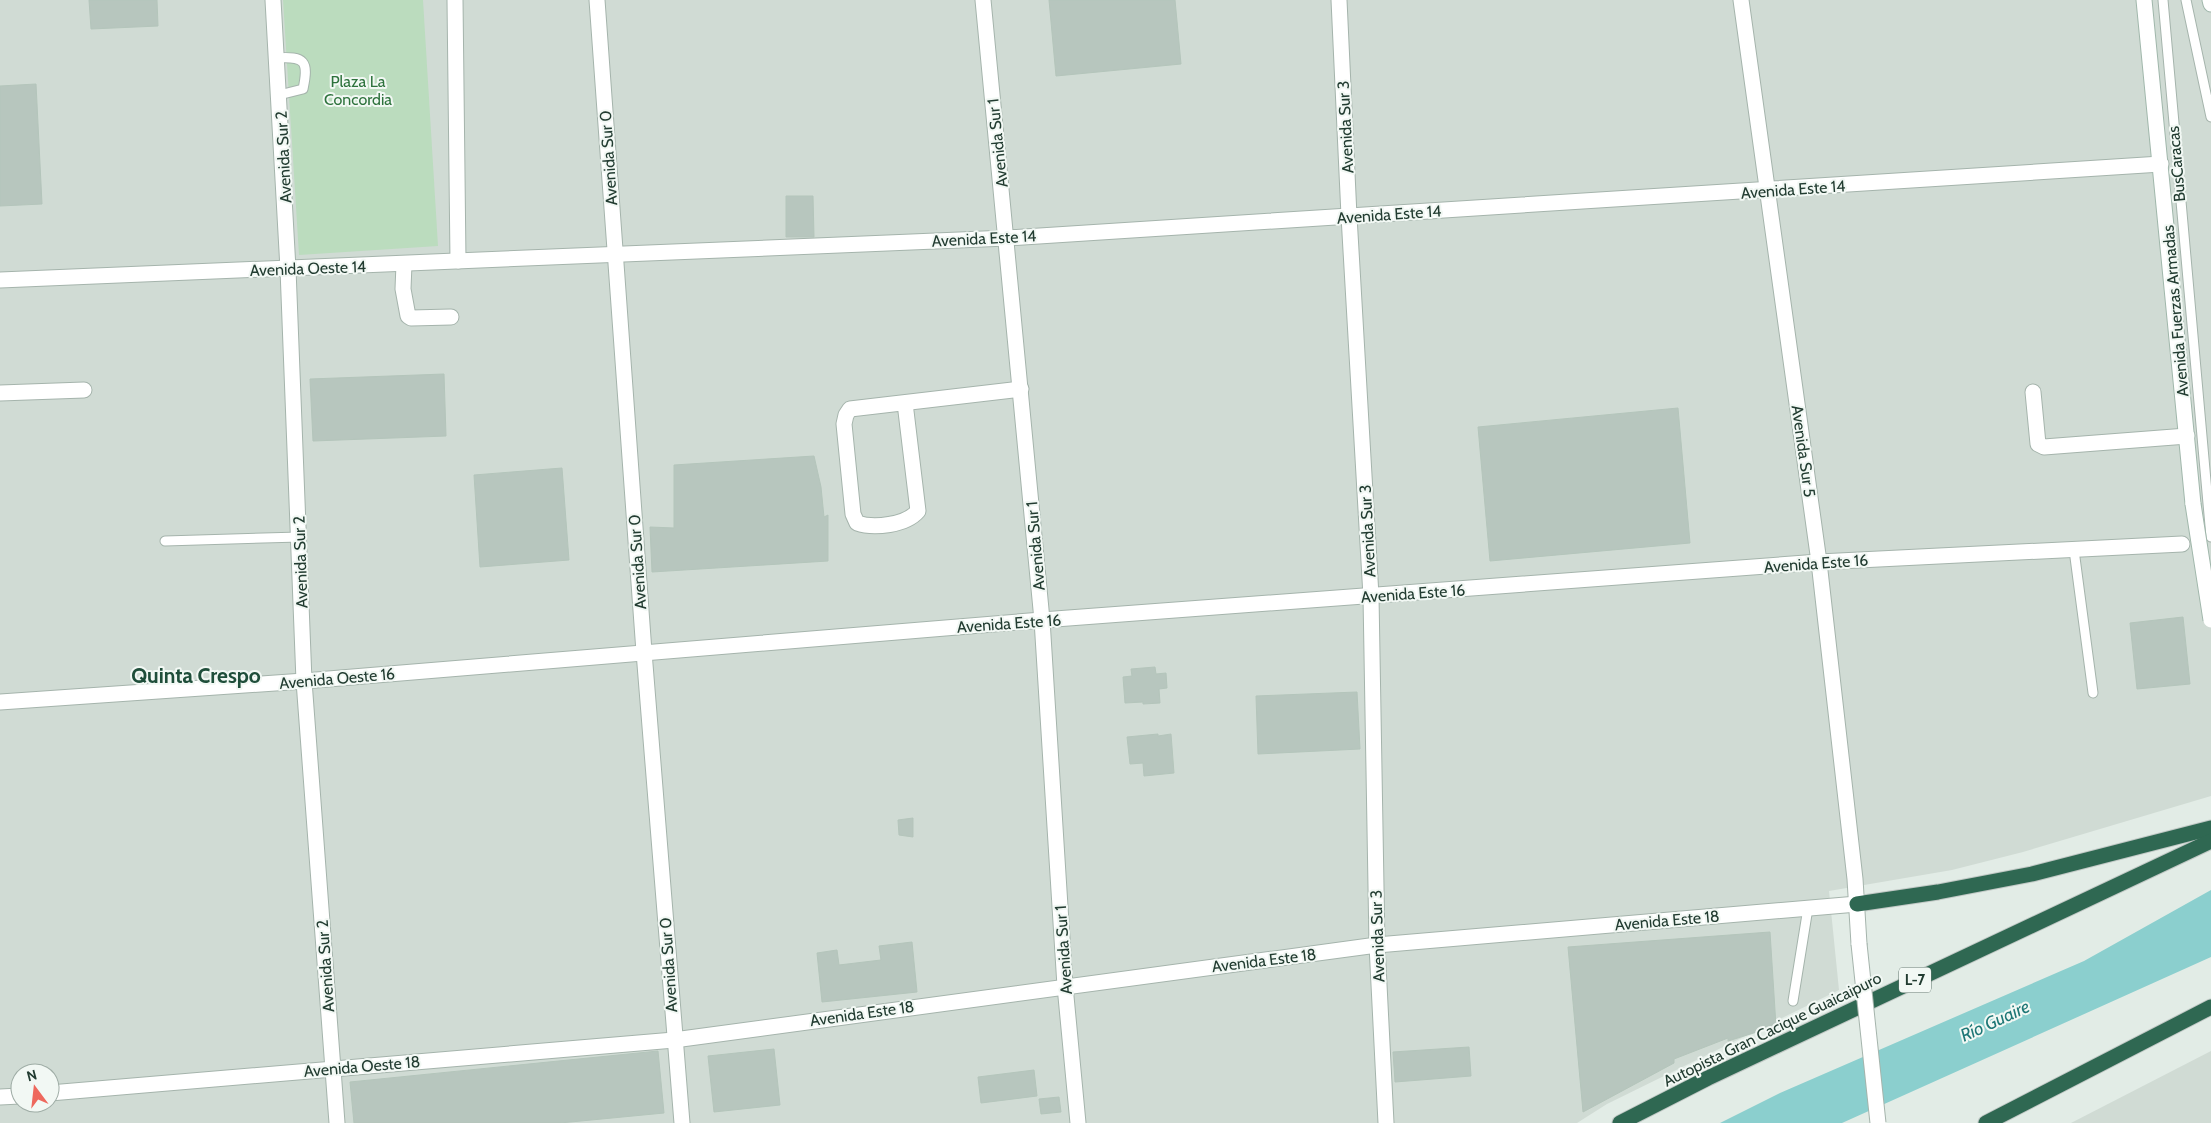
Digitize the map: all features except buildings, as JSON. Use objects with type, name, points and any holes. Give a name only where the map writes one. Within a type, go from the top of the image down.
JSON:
[{"type":"highway","points":[[1856,904],[1938,892],[2032,874],[2211,828]]},
{"type":"highway","name":"Autopista Gran Cacique Guaicaipuro","points":[[1620,1123],[1708,1078],[2211,841]]},
{"type":"highway","points":[[1986,1123],[2211,1007]]},
{"type":"street","name":"Avenida Sur 2","points":[[273,0],[280,95],[288,270],[300,537],[304,681],[337,1123]]},
{"type":"street","points":[[455,0],[458,261]]},
{"type":"street","name":"Avenida Sur 0","points":[[597,0],[644,652],[682,1123]]},
{"type":"street","name":"Avenida Sur 1","points":[[983,0],[1042,620],[1065,986],[1078,1123]]},
{"type":"street","name":"Avenida Sur 3","points":[[1339,0],[1349,216],[1371,596],[1376,945],[1386,1123]]},
{"type":"street","name":"Avenida Sur 5","points":[[1741,0],[1819,562],[1878,1123]]},
{"type":"street","name":"Avenida Fuerzas Armadas","points":[[2144,0],[2187,436],[2200,503],[2211,620]]},
{"type":"street","points":[[2210,0],[2211,4]]},
{"type":"street","name":"Avenida Este 14","points":[[616,254],[1006,238],[1768,191],[2161,164]]},
{"type":"street","name":"Avenida Oeste 14","points":[[0,280],[288,270],[616,254]]},
{"type":"street","points":[[404,264],[403,289],[408,316],[411,318],[451,317]]},
{"type":"street","points":[[905,402],[918,511],[911,518],[887,524],[866,526],[857,523],[853,514],[844,424],[850,409],[905,402],[1021,389]]},
{"type":"street","points":[[0,393],[84,390]]},
{"type":"street","points":[[2033,392],[2038,444],[2044,447],[2187,436]]},
{"type":"street","name":"Avenida Este 16","points":[[644,652],[1042,620],[1819,562],[2182,544]]},
{"type":"street","name":"Avenida Oeste 16","points":[[0,702],[304,681],[644,652]]},
{"type":"street","name":"Avenida Este 18","points":[[674,1040],[1376,945],[1856,904]]},
{"type":"street","name":"Avenida Oeste 18","points":[[60,1092],[674,1040]]},
{"type":"lane","name":"BusCaracas","points":[[2163,0],[2200,503],[2211,537]]},
{"type":"lane","points":[[2186,0],[2211,117]]},
{"type":"lane","points":[[276,58],[299,58],[303,60],[306,70],[303,89],[280,95]]},
{"type":"lane","points":[[165,541],[300,537]]},
{"type":"lane","points":[[2074,550],[2093,693]]},
{"type":"lane","points":[[1793,1001],[1808,908]]},
{"type":"shaded area","points":[[0,0],[2211,0],[2211,796],[2023,852],[1952,870],[1829,891],[1839,990],[1607,1104],[1577,1123],[0,1123]]},
{"type":"shaded area","points":[[2211,1051],[2211,1123],[2071,1123]]},
{"type":"green space","name":"Plaza La Concordia","points":[[283,0],[423,0],[438,246],[299,255]]},
{"type":"water","name":"Río Guaire","points":[[2211,890],[2211,957],[1842,1123],[1720,1123],[1780,1093],[2084,961]]},
{"type":"district","name":"Quinta Crespo","points":[[196,676]]}]
